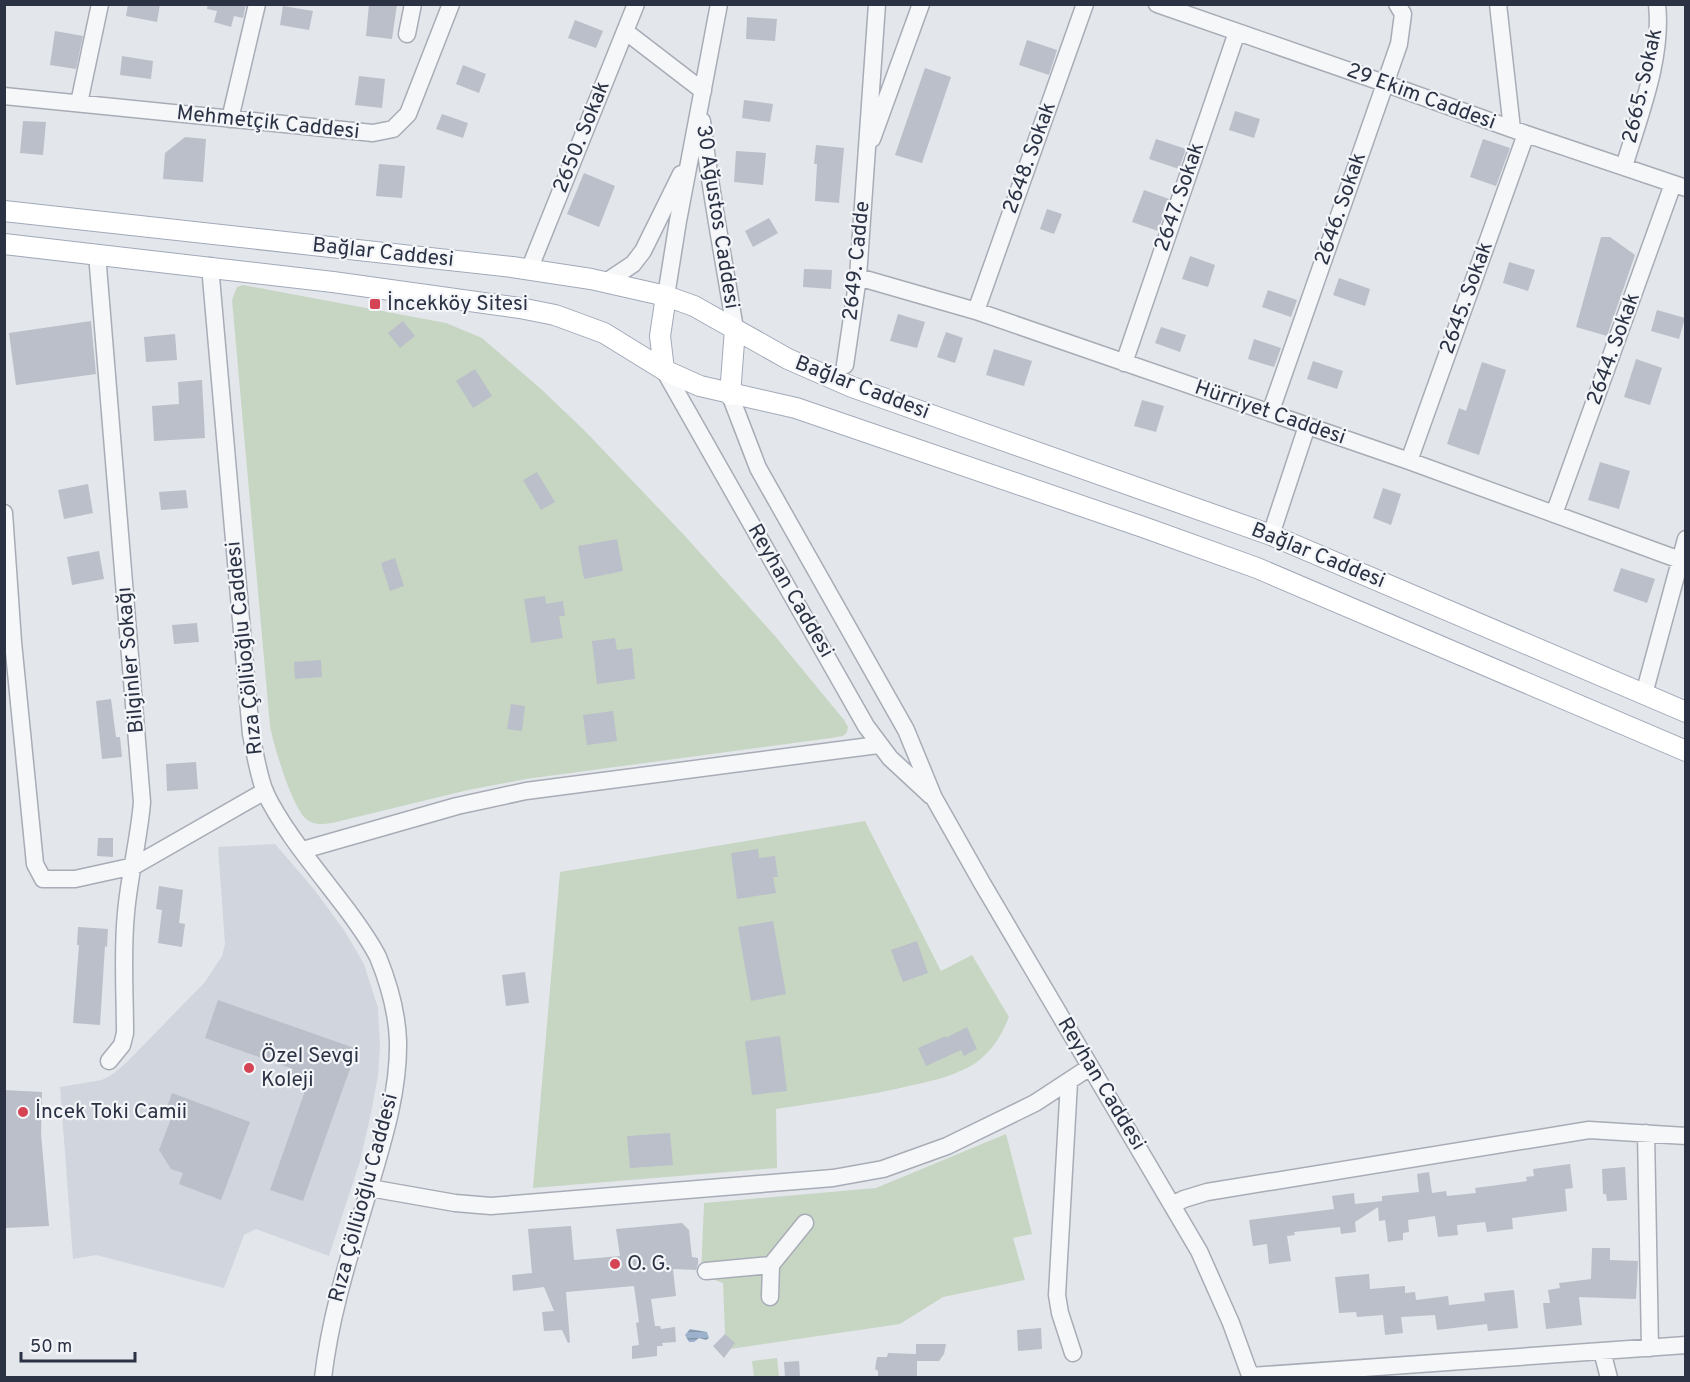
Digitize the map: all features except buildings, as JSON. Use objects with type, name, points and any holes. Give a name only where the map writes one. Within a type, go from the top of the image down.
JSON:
[{"type":"main road","name":"Bağlar Caddesi","points":[[4,211],[529,270],[606,282],[666,296],[694,306],[788,359],[852,387],[1271,535],[1686,712]]},
{"type":"main road","name":"Bağlar Caddesi","points":[[4,244],[210,267],[444,297],[555,315],[604,333],[664,370],[700,386],[730,395],[796,408],[1257,568],[1686,751]]},
{"type":"main road","points":[[664,370],[660,336],[666,296]]},
{"type":"main road","points":[[730,395],[735,329]]},
{"type":"street","points":[[79,103],[100,4]]},
{"type":"street","points":[[230,119],[257,4]]},
{"type":"street","points":[[407,34],[413,4]]},
{"type":"street","name":"Mehmetçik Caddesi","points":[[4,96],[373,133],[393,129],[408,114],[451,4]]},
{"type":"street","name":"2650. Sokak","points":[[529,270],[636,4]]},
{"type":"street","name":"30 Ağustos Caddesi","points":[[666,296],[719,4]]},
{"type":"street","name":"2649. Cadde","points":[[845,365],[858,277],[876,4]]},
{"type":"street","name":"2649. Cadde","points":[[866,156],[921,4]]},
{"type":"street","name":"2648. Sokak","points":[[976,311],[1085,4]]},
{"type":"street","name":"29 Ekim Caddesi","points":[[1157,4],[1679,186]]},
{"type":"street","name":"2646. Sokak","points":[[1270,413],[1399,44],[1403,14],[1397,4]]},
{"type":"street","name":"2645. Sokak","points":[[1409,461],[1519,132],[1498,4]]},
{"type":"street","name":"2665. Sokak","points":[[1624,167],[1652,68],[1659,21],[1657,4]]},
{"type":"street","points":[[625,31],[701,98]]},
{"type":"street","name":"2647. Sokak","points":[[1124,363],[1237,32]]},
{"type":"street","name":"30 Ağustos Caddesi","points":[[701,98],[708,171],[735,329]]},
{"type":"street","points":[[606,282],[633,264],[644,251],[691,151]]},
{"type":"street","name":"2644. Sokak","points":[[1554,514],[1679,186]]},
{"type":"street","name":"Bilginler Sokağı","points":[[97,254],[142,802],[126,911],[125,1033],[122,1045],[109,1061]]},
{"type":"street","name":"Rıza Çöllüoğlu Caddesi","points":[[210,267],[251,734],[265,791],[278,816],[364,933],[388,983],[396,1012],[398,1042],[395,1082],[370,1188],[334,1307],[322,1377]]},
{"type":"street","name":"Hürriyet Caddesi","points":[[858,277],[976,311],[1409,461],[1680,560]]},
{"type":"street","name":"Reyhan Caddesi","points":[[664,370],[878,745],[934,798]]},
{"type":"street","name":"Reyhan Caddesi","points":[[730,395],[758,468],[906,730],[934,798],[1199,1251],[1215,1283],[1251,1377]]},
{"type":"street","points":[[1271,535],[1307,426]]},
{"type":"street","points":[[4,513],[13,642],[35,864],[43,879],[75,879],[134,866],[265,791]]},
{"type":"street","points":[[1644,694],[1686,539]]},
{"type":"street","points":[[303,850],[457,806],[526,791],[878,745]]},
{"type":"street","points":[[370,1188],[455,1203],[491,1206],[833,1178],[884,1169],[947,1146],[1035,1103],[1090,1067]]},
{"type":"street","points":[[1069,1082],[1057,1288],[1060,1313],[1073,1353]]},
{"type":"street","points":[[1173,1205],[1207,1192],[1589,1130],[1686,1136]]},
{"type":"street","points":[[1646,1133],[1650,1348]]},
{"type":"street","points":[[770,1297],[771,1265],[805,1223]]},
{"type":"street","points":[[706,1271],[771,1265]]},
{"type":"street","points":[[1251,1377],[1686,1345]]},
{"type":"street","points":[[1602,1351],[1609,1377]]},
{"type":"shaded area","name":"Özel Sevgi Koleji","points":[[275,844],[313,888],[344,930],[364,964],[378,1008],[380,1047],[378,1076],[371,1113],[360,1161],[329,1256],[256,1229],[244,1235],[224,1288],[96,1255],[73,1259],[60,1087],[102,1080],[113,1074],[205,982],[222,956],[225,944],[218,847]]},
{"type":"green space","points":[[243,285],[446,323],[482,338],[585,431],[684,535],[775,636],[844,720],[848,727],[847,732],[843,736],[831,738],[526,779],[468,790],[332,823],[318,824],[308,821],[300,811],[289,788],[270,726],[232,300],[237,287]]},
{"type":"green space","points":[[865,821],[941,971],[972,955],[1009,1017],[991,1049],[974,1064],[936,1079],[862,1096],[776,1109],[777,1168],[533,1188],[560,872]]},
{"type":"green space","points":[[1006,1134],[1032,1234],[1013,1238],[1025,1280],[943,1297],[900,1324],[730,1349],[734,1343],[725,1334],[723,1283],[701,1275],[704,1203],[876,1188]]},
{"type":"green space","points":[[777,1358],[779,1377],[754,1377],[752,1361]]},
{"type":"water","points":[[690,1329],[707,1332],[709,1338],[706,1340],[699,1338],[694,1342],[689,1342],[685,1335]]},
{"type":"place","name":"İncekköy Sitesi","points":[[375,304]]},
{"type":"place","name":"Özel Sevgi Koleji","points":[[249,1068]]},
{"type":"place","name":"İncek Toki Camii","points":[[23,1112]]},
{"type":"place","name":"O. G.","points":[[615,1264]]}]
